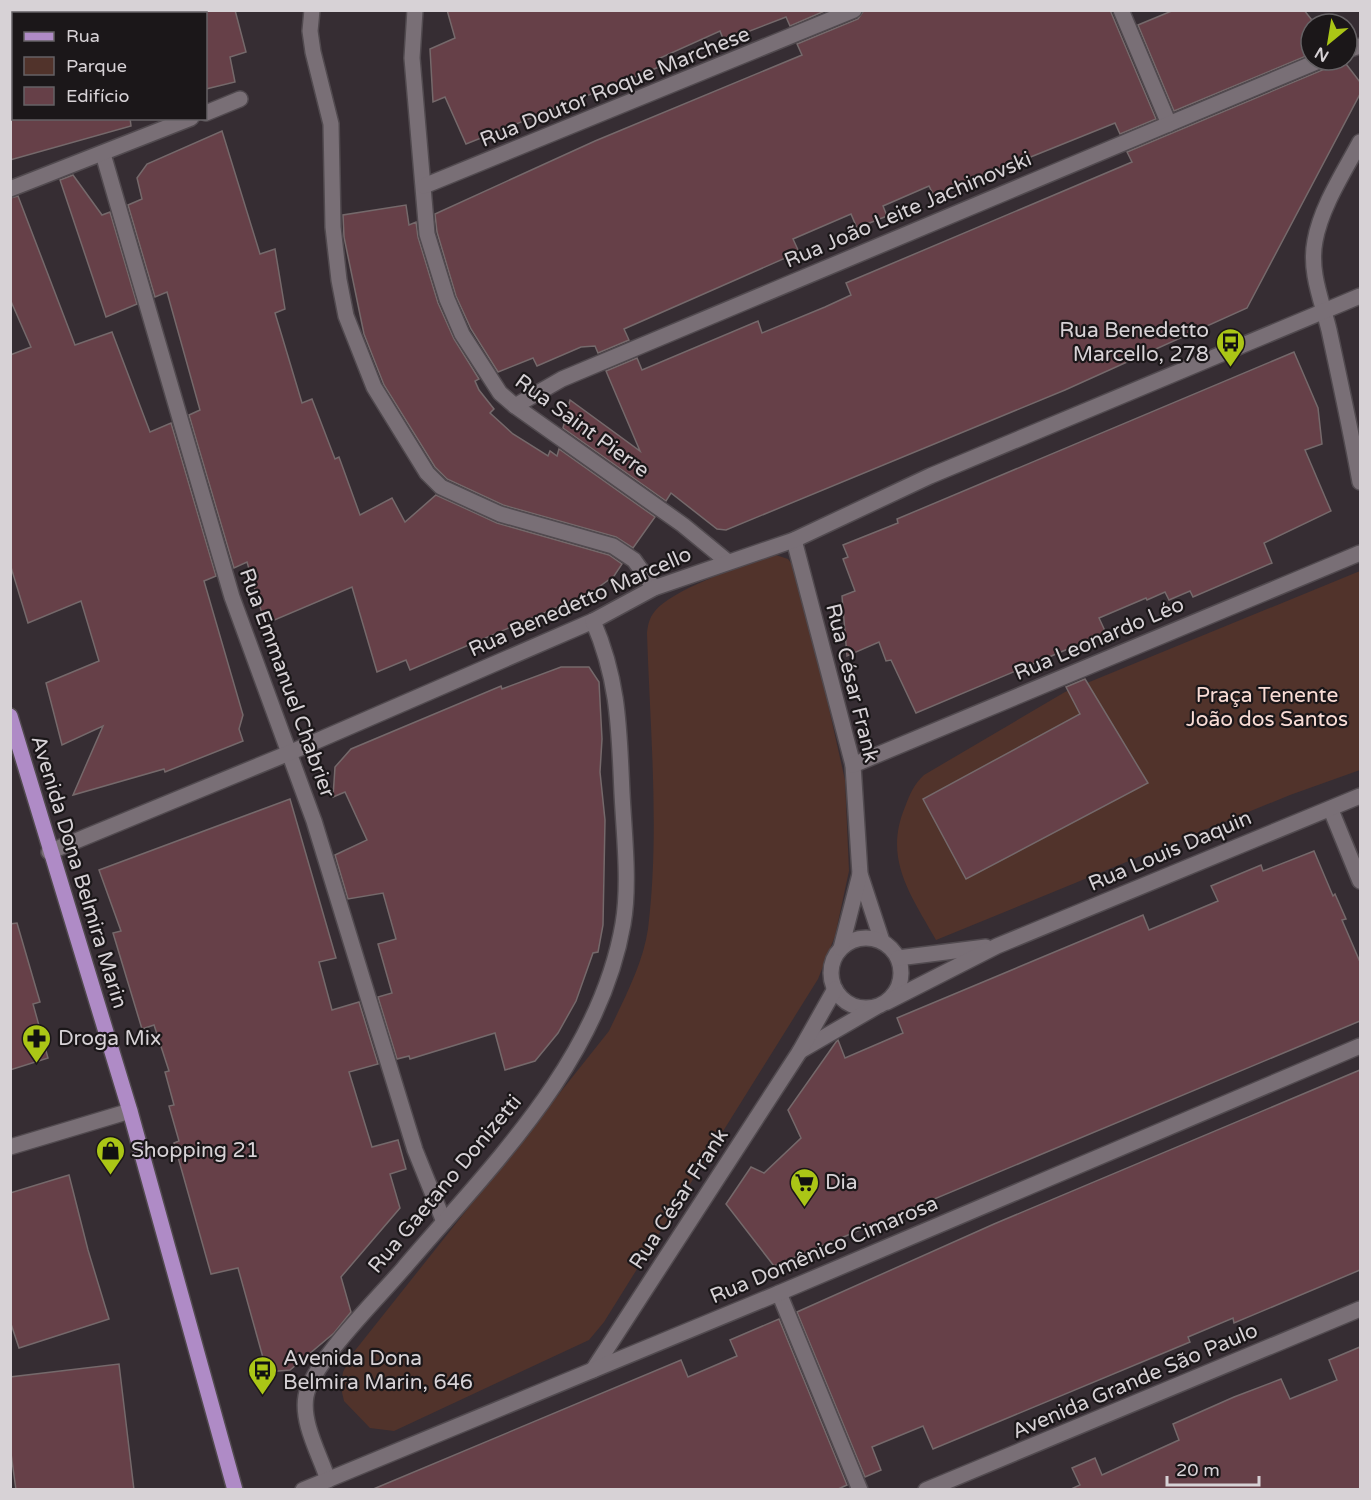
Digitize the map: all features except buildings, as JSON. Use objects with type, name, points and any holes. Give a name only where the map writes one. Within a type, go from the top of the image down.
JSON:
[{"type":"main road","name":"Avenida Dona Belmira Marin","points":[[10,716],[130,1111],[235,1490]]},
{"type":"street","points":[[312,10],[310,31],[313,52],[331,124],[333,227],[339,280],[351,333],[380,396],[427,473],[441,487],[500,514],[614,546],[634,560],[654,588]]},
{"type":"street","name":"Rua Saint Pierre","points":[[415,10],[412,58],[427,234],[447,299],[462,334],[480,366],[500,393],[515,406],[683,525],[728,562]]},
{"type":"street","name":"Rua Doutor Roque Marchese","points":[[424,186],[854,10]]},
{"type":"street","points":[[1121,10],[1169,124]]},
{"type":"street","name":"Rua João Leite Jachinovski","points":[[515,406],[562,379],[1299,69]]},
{"type":"street","points":[[207,113],[240,99]]},
{"type":"street","points":[[10,189],[186,120]]},
{"type":"street","points":[[1360,142],[1330,201],[1315,240],[1315,281],[1325,312],[1360,482]]},
{"type":"street","name":"Rua Emmanuel Chabrier","points":[[104,154],[207,518],[262,686],[321,843],[415,1150],[444,1222]]},
{"type":"street","name":"Rua Benedetto Marcello","points":[[50,852],[289,753],[593,621],[654,588],[794,540],[930,476],[1360,296]]},
{"type":"street","name":"Rua César Frank","points":[[794,540],[853,765],[860,873],[882,941]]},
{"type":"street","name":"Rua Leonardo Léo","points":[[853,765],[1360,553]]},
{"type":"street","name":"Rua Gaetano Donizetti","points":[[328,1480],[314,1444],[306,1411],[309,1386],[355,1323],[518,1134],[565,1068],[610,976],[624,915],[619,730],[610,666],[593,621]]},
{"type":"street","name":"Rua Louis Daquin","points":[[882,1005],[997,946],[1263,835],[1331,810],[1360,796]]},
{"type":"street","points":[[1331,810],[1360,881]]},
{"type":"street","name":"Rua César Frank","points":[[841,948],[860,873]]},
{"type":"street","points":[[861,938],[882,941],[898,958],[902,974],[898,990],[882,1005],[852,1005],[835,989],[831,968],[841,948],[861,938]]},
{"type":"street","name":"Rua Louis Daquin","points":[[898,958],[997,946]]},
{"type":"street","name":"Rua César Frank","points":[[592,1370],[801,1051],[835,989]]},
{"type":"street","name":"Rua César Frank","points":[[801,1051],[882,1005]]},
{"type":"street","name":"Rua Domênico Cimarosa","points":[[303,1490],[779,1293],[1360,1046]]},
{"type":"street","points":[[10,1147],[130,1111]]},
{"type":"street","points":[[779,1293],[860,1490]]},
{"type":"street","name":"Avenida Grande São Paulo","points":[[926,1490],[1360,1309]]},
{"type":"green space","points":[[776,555],[788,559],[794,567],[806,606],[845,780],[849,871],[835,936],[818,979],[604,1322],[589,1340],[394,1431],[370,1428],[344,1401],[341,1388],[343,1372],[353,1353],[609,1031],[627,994],[646,942],[652,893],[654,818],[647,633],[650,619],[663,603],[675,595],[762,557]]},
{"type":"green space","name":"Praça Tenente João dos Santos","points":[[1360,571],[1360,770],[1290,795],[936,940],[909,892],[899,860],[897,843],[899,826],[907,802],[924,775],[1065,692]]},
{"type":"place","name":"Rua Benedetto Marcello, 278","points":[[1230,368]]},
{"type":"place","name":"Droga Mix","points":[[37,1064]]},
{"type":"place","name":"Shopping 21","points":[[110,1176]]},
{"type":"place","name":"Dia","points":[[804,1208]]},
{"type":"place","name":"Avenida Dona Belmira Marin, 646","points":[[262,1396]]}]
